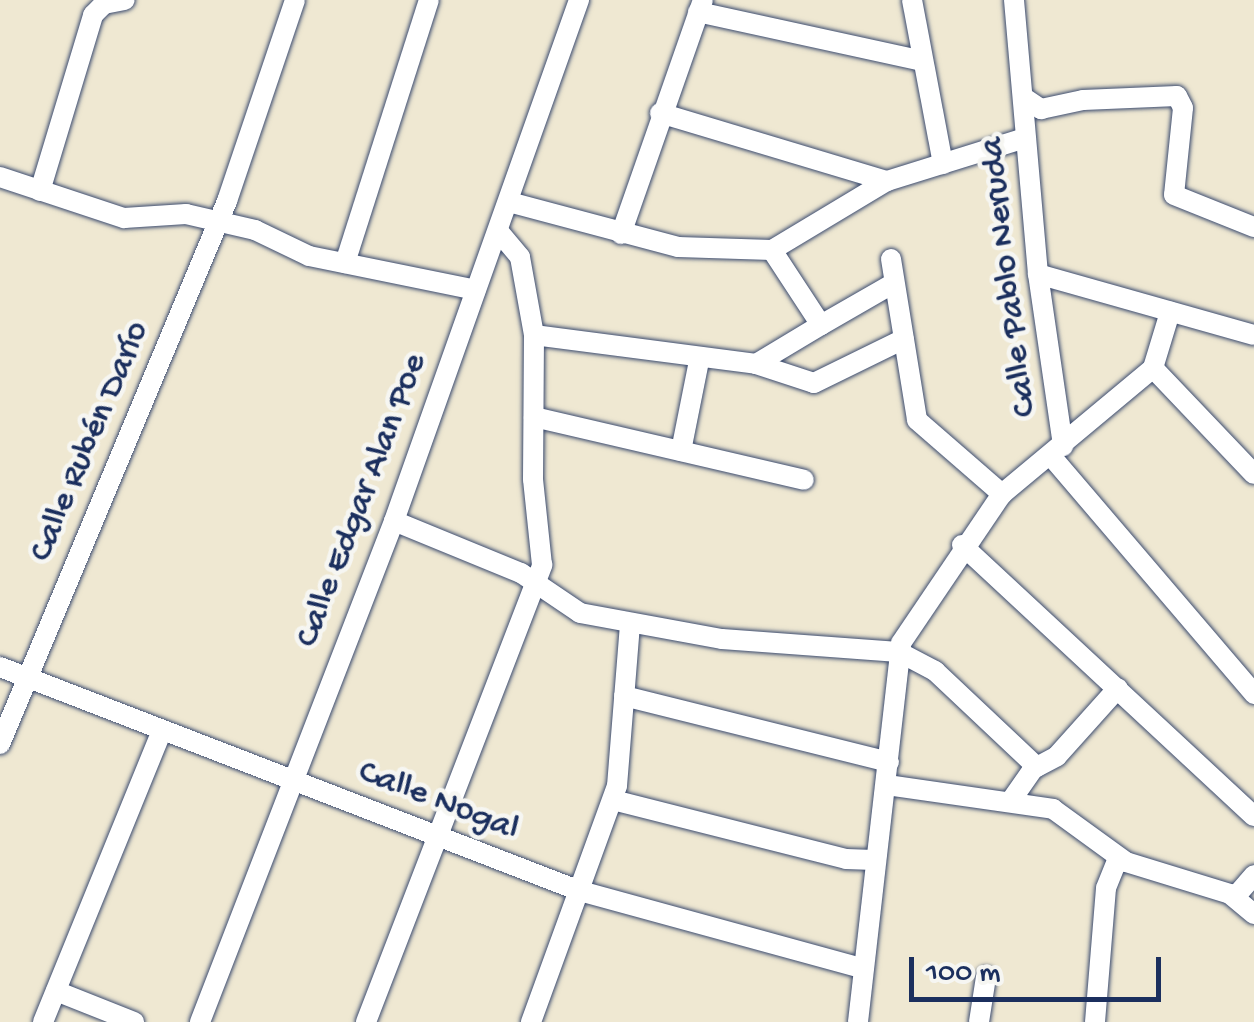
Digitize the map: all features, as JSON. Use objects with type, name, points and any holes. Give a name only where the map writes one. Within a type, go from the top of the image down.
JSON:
[{"type":"street","points":[[40,191],[93,15],[104,4],[125,0]]},
{"type":"street","name":"Calle Rubén Darío","points":[[0,744],[219,222],[295,0]]},
{"type":"street","points":[[345,263],[429,0]]},
{"type":"street","name":"Calle Edgar Alan Poe","points":[[200,1022],[289,781],[394,521],[579,0]]},
{"type":"street","points":[[912,0],[943,164]]},
{"type":"street","name":"Calle Pablo Neruda","points":[[858,1022],[862,968],[870,953],[874,860],[889,762],[899,652],[962,545],[1002,494],[1057,451],[1014,0]]},
{"type":"street","points":[[621,234],[660,113],[701,6],[924,61]]},
{"type":"street","points":[[1023,98],[1041,109],[1083,100],[1178,96],[1183,108],[1174,195],[1254,227]]},
{"type":"street","points":[[660,113],[887,181]]},
{"type":"street","points":[[509,202],[678,246],[772,250],[887,181],[1025,138]]},
{"type":"street","points":[[0,177],[129,219],[181,214],[255,230],[300,254],[476,290]]},
{"type":"street","points":[[366,1022],[542,559],[534,335],[520,256],[498,231]]},
{"type":"street","points":[[772,250],[821,325]]},
{"type":"street","points":[[890,259],[923,431],[1002,494]]},
{"type":"street","points":[[1038,274],[1254,335]]},
{"type":"street","points":[[756,364],[894,284]]},
{"type":"street","points":[[1170,312],[1153,368],[1057,451],[1254,694]]},
{"type":"street","points":[[534,335],[699,360],[756,364],[814,383],[904,339]]},
{"type":"street","points":[[681,451],[699,360]]},
{"type":"street","points":[[1153,368],[1254,474]]},
{"type":"street","points":[[534,417],[804,480]]},
{"type":"street","points":[[394,521],[535,582],[571,610],[722,639],[899,652],[934,671],[1036,767]]},
{"type":"street","points":[[962,545],[1254,816]]},
{"type":"street","points":[[530,1022],[613,800],[630,624]]},
{"type":"street","name":"Calle Nogal","points":[[0,667],[580,891],[862,968]]},
{"type":"street","points":[[1010,802],[1036,767],[1057,756],[1118,688]]},
{"type":"street","points":[[624,696],[889,762]]},
{"type":"street","points":[[43,1022],[162,732]]},
{"type":"street","points":[[886,785],[1010,802],[1062,814],[1118,858],[1235,897],[1254,914]]},
{"type":"street","points":[[613,800],[846,859],[874,860]]},
{"type":"street","points":[[1095,1022],[1106,888],[1118,858]]},
{"type":"street","points":[[1235,897],[1254,875]]},
{"type":"street","points":[[980,1022],[986,977]]},
{"type":"street","points":[[56,991],[134,1022]]}]
